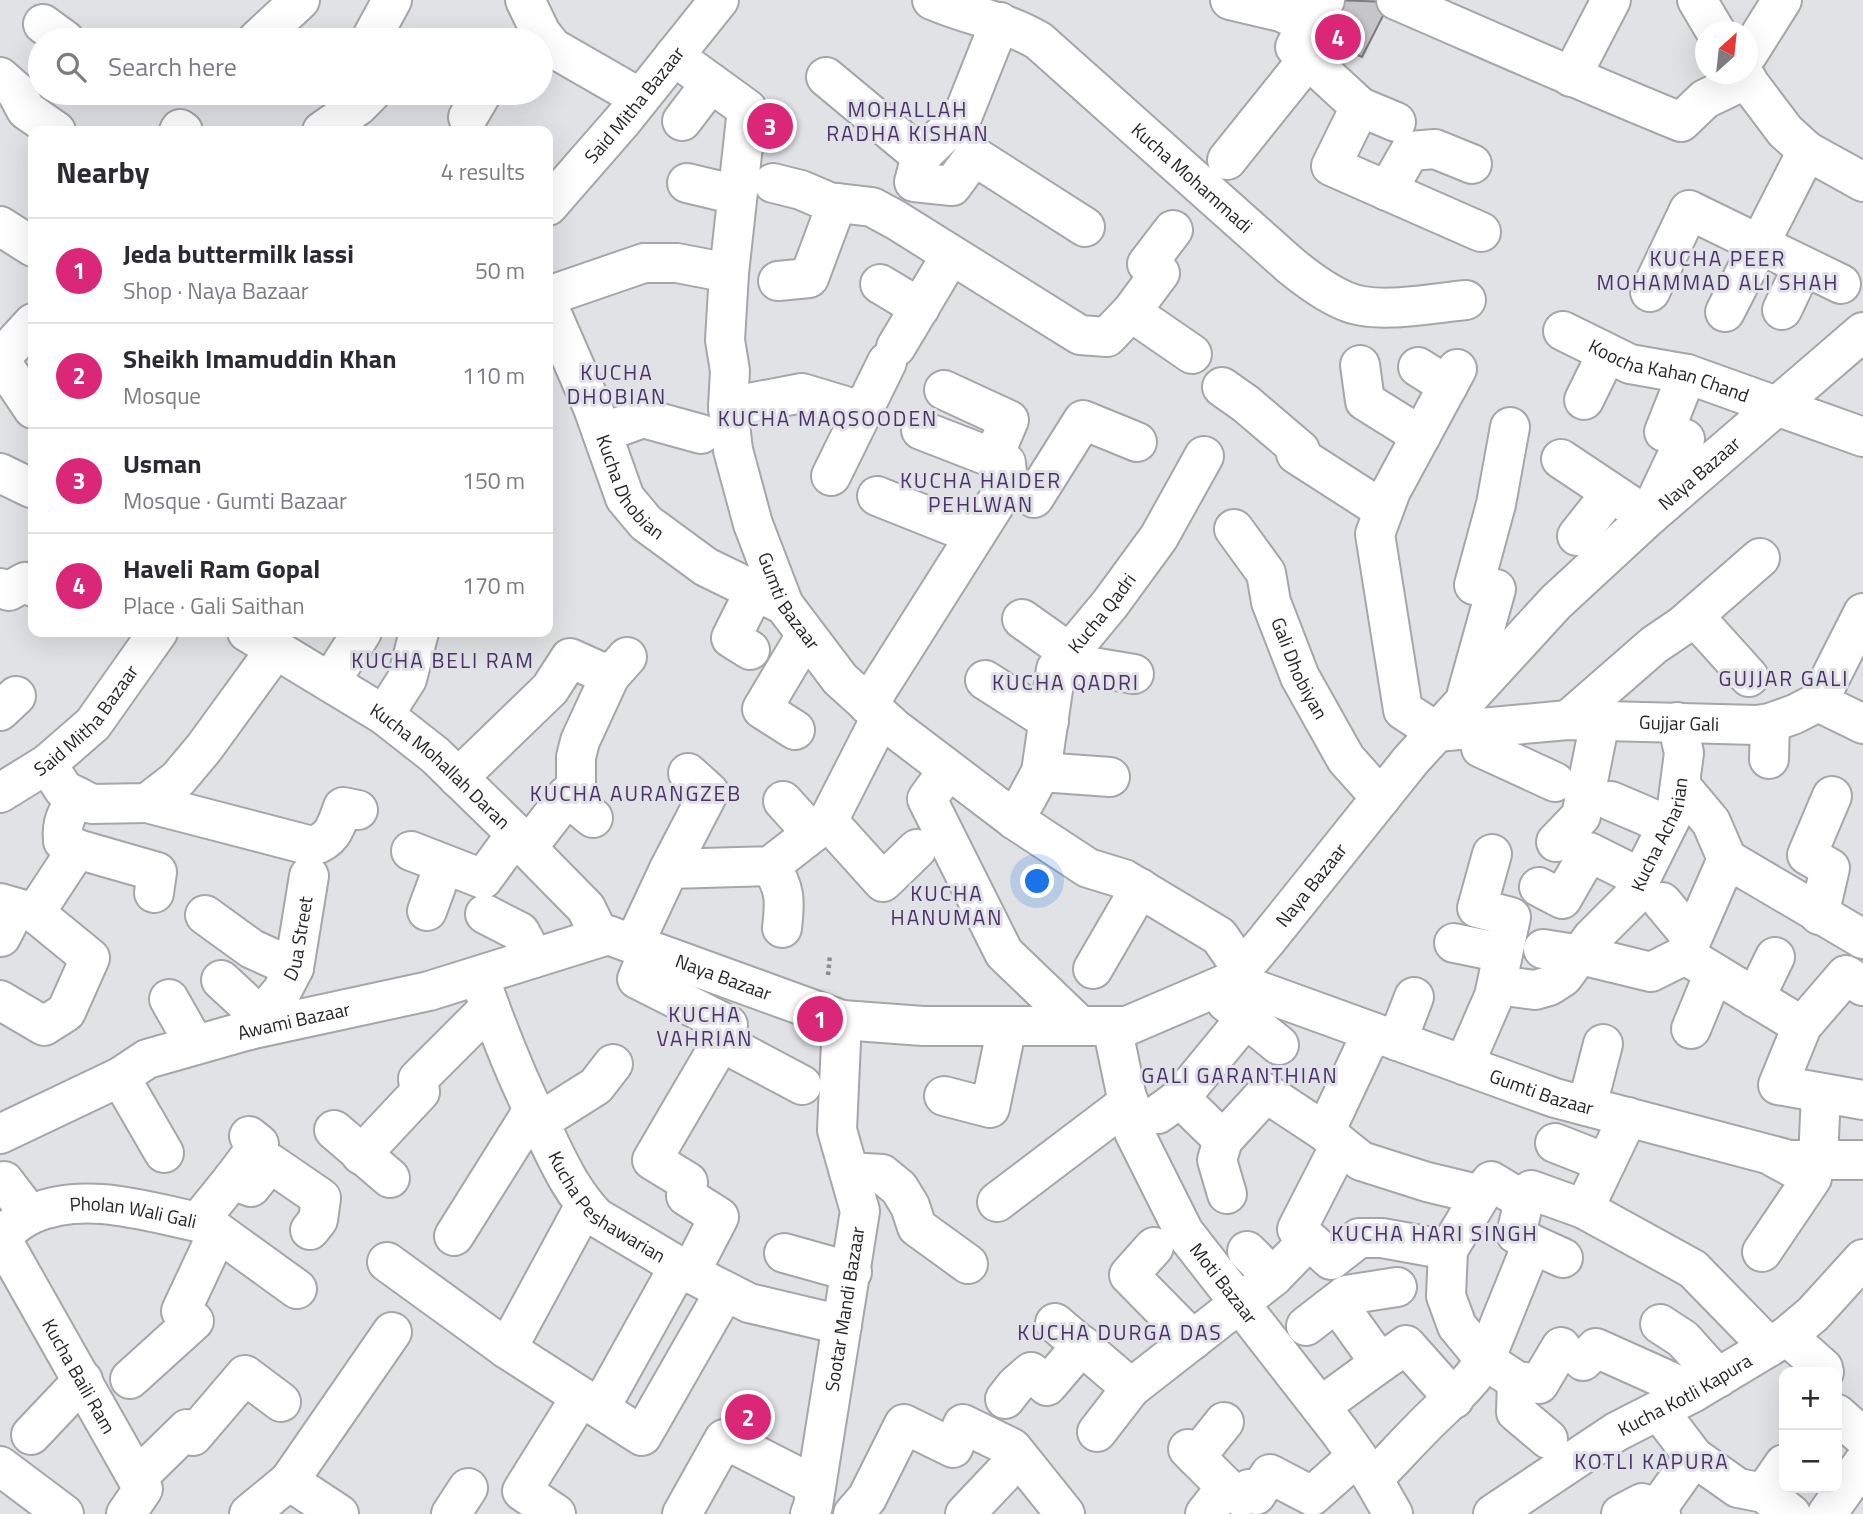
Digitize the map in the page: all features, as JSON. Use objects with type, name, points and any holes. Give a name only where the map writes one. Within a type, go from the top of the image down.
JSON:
[{"type":"street","points":[[270,28],[300,0]]},
{"type":"street","points":[[377,28],[392,0]]},
{"type":"street","name":"Kucha Mohammadi","points":[[932,0],[957,11],[1000,22],[1039,41],[1319,288],[1348,303],[1369,307],[1466,300]]},
{"type":"street","points":[[1230,0],[1281,12],[1313,28],[1360,107],[1396,122]]},
{"type":"street","points":[[1396,0],[1440,8],[1571,77],[1681,122],[1726,84]]},
{"type":"street","points":[[1571,77],[1611,0]]},
{"type":"street","points":[[1697,0],[1709,21]]},
{"type":"street","points":[[1758,47],[1783,0]]},
{"type":"street","name":"Said Mitha Bazaar","points":[[553,200],[674,56],[703,6]]},
{"type":"street","points":[[896,220],[918,169],[962,115],[1000,22]]},
{"type":"street","points":[[1227,160],[1313,28]]},
{"type":"street","points":[[553,48],[640,98]]},
{"type":"street","name":"Gumti Bazaar","points":[[674,56],[747,109],[755,189],[729,273],[725,340],[730,371],[728,407],[733,450],[753,524],[782,610],[840,679],[948,770],[1015,820],[1088,868],[1124,879],[1219,936],[1228,980],[1555,1098],[1790,1160],[1863,1160]]},
{"type":"street","points":[[826,77],[918,169],[952,186],[974,156],[1085,227]]},
{"type":"street","points":[[682,121],[711,83]]},
{"type":"street","points":[[1756,84],[1796,141],[1863,182]]},
{"type":"street","points":[[1360,107],[1331,166],[1480,232]]},
{"type":"street","points":[[334,126],[369,110]]},
{"type":"street","points":[[1725,312],[1758,243],[1796,141]]},
{"type":"street","points":[[1387,191],[1409,151],[1435,149],[1472,164]]},
{"type":"street","points":[[687,183],[801,190],[829,202],[872,207],[1080,335],[1107,337],[1156,318]]},
{"type":"street","points":[[778,281],[809,278],[837,202]]},
{"type":"street","points":[[1650,292],[1689,210],[1841,284]]},
{"type":"street","points":[[0,226],[28,244]]},
{"type":"street","points":[[1156,318],[1160,273],[1147,264],[1173,230]]},
{"type":"street","points":[[831,476],[891,354],[951,255]]},
{"type":"street","points":[[553,309],[645,263],[677,263],[729,273]]},
{"type":"street","points":[[1782,310],[1803,266]]},
{"type":"street","points":[[880,284],[920,308]]},
{"type":"street","points":[[1156,318],[1192,354]]},
{"type":"street","name":"Kucha Dhobian","points":[[553,320],[602,433],[625,498],[646,523],[706,567],[782,610]]},
{"type":"street","points":[[28,329],[0,360],[28,402]]},
{"type":"street","name":"Koocha Kahan Chand","points":[[1563,331],[1630,364],[1687,374],[1863,437]]},
{"type":"street","name":"Naya Bazaar","points":[[627,944],[842,1020],[923,1026],[1127,1027],[1228,980],[1437,732],[1471,715],[1556,602],[1648,517],[1863,332]]},
{"type":"street","points":[[1584,401],[1607,353]]},
{"type":"street","points":[[1360,365],[1365,401],[1420,436]]},
{"type":"street","points":[[1437,732],[1403,710],[1375,534],[1391,491],[1420,436],[1441,374]]},
{"type":"street","points":[[1555,782],[1481,748],[1471,715],[1496,589],[1474,585],[1496,504],[1527,450],[1611,493],[1648,517],[1685,439],[1664,432],[1687,374]]},
{"type":"street","points":[[1222,387],[1300,450],[1296,454],[1383,510]]},
{"type":"street","points":[[669,869],[770,866],[820,827],[875,711],[975,535],[1001,470],[1009,420],[944,390]]},
{"type":"street","points":[[728,407],[802,393],[862,411]]},
{"type":"street","points":[[602,433],[643,418],[701,434]]},
{"type":"street","points":[[921,430],[1001,470],[1034,498],[1083,420],[1138,442]]},
{"type":"street","name":"Kucha Qadri","points":[[1015,820],[1041,772],[1056,669],[1110,604],[1159,537],[1204,456]]},
{"type":"street","points":[[0,473],[28,487]]},
{"type":"street","points":[[1577,536],[1611,493]]},
{"type":"street","points":[[877,496],[975,535]]},
{"type":"street","name":"Gali Dhobiyan","points":[[1234,529],[1266,573],[1271,602],[1300,677],[1346,759],[1381,798]]},
{"type":"street","points":[[1556,842],[1581,816],[1584,720],[1654,645],[1694,616],[1760,558]]},
{"type":"street","points":[[750,650],[731,638],[782,610]]},
{"type":"street","points":[[782,610],[762,709],[795,730]]},
{"type":"street","points":[[1863,613],[1818,702],[1863,724]]},
{"type":"street","points":[[1694,616],[1749,677]]},
{"type":"street","points":[[1022,619],[1066,658],[1133,674]]},
{"type":"street","name":"Said Mitha Bazaar","points":[[2,788],[47,764],[93,724],[154,637]]},
{"type":"street","points":[[330,682],[359,637]]},
{"type":"street","points":[[384,715],[407,678],[418,637]]},
{"type":"street","points":[[147,803],[178,779],[204,748],[261,640]]},
{"type":"street","name":"Kucha Mohallah Daran","points":[[261,640],[384,715],[435,755],[586,908],[627,944]]},
{"type":"street","points":[[427,911],[427,858],[484,880],[522,841],[580,807],[576,785],[576,757],[580,741],[618,667],[570,658],[550,689],[458,778]]},
{"type":"street","points":[[985,680],[1049,721]]},
{"type":"street","name":"Gujjar Gali","points":[[1471,715],[1757,725],[1770,741],[1795,714],[1818,702]]},
{"type":"street","name":"Kucha Acharian","points":[[1454,943],[1535,990],[1549,986],[1563,977],[1592,938],[1634,895],[1651,890],[1667,825],[1677,806],[1684,753],[1677,722]]},
{"type":"street","points":[[47,764],[64,790],[92,804],[147,803],[312,846],[324,843],[334,830],[344,807],[358,810]]},
{"type":"street","points":[[948,770],[928,799],[1004,953],[1096,1026]]},
{"type":"street","points":[[1041,772],[1110,777]]},
{"type":"street","points":[[556,1514],[522,1491],[595,1395],[719,1217],[686,1196],[695,1169],[652,1160],[728,1025],[637,979],[627,944],[709,792],[688,773]]},
{"type":"street","points":[[1680,785],[1711,822],[1727,859],[1863,939]]},
{"type":"street","points":[[1819,915],[1830,868],[1807,855],[1832,796]]},
{"type":"street","points":[[78,797],[65,815],[63,841],[78,849],[158,872],[154,893]]},
{"type":"street","points":[[783,801],[820,827],[883,883],[917,849]]},
{"type":"street","points":[[1611,801],[1667,825]]},
{"type":"street","points":[[0,1000],[44,1026],[66,1012],[90,958],[13,915],[78,849]]},
{"type":"street","points":[[1539,887],[1562,899],[1589,852],[1651,890],[1697,955],[1755,998],[1802,1026]]},
{"type":"street","points":[[1464,1065],[1494,996],[1511,917],[1477,908],[1492,854]]},
{"type":"street","points":[[1691,1029],[1697,955],[1727,859]]},
{"type":"street","points":[[770,866],[780,880],[785,902],[782,928]]},
{"type":"street","name":"Dua Street","points":[[255,1023],[282,991],[294,968],[309,876]]},
{"type":"street","points":[[1093,969],[1140,888]]},
{"type":"street","points":[[485,914],[520,932],[534,958]]},
{"type":"street","points":[[205,915],[252,949],[294,968]]},
{"type":"street","name":"Awami Bazaar","points":[[0,1134],[120,1077],[147,1059],[255,1023],[429,991],[485,991],[534,958],[627,944]]},
{"type":"street","points":[[1543,949],[1651,972],[1697,955]]},
{"type":"street","points":[[1755,998],[1774,957]]},
{"type":"street","points":[[1857,970],[1802,1026],[1778,1085],[1863,1100]]},
{"type":"street","points":[[1228,980],[1246,1018],[1279,1045]]},
{"type":"street","points":[[221,981],[255,1023]]},
{"type":"street","points":[[361,1154],[420,1092],[418,1079],[485,991]]},
{"type":"street","name":"Kucha Peshawarian","points":[[485,991],[557,1164],[585,1206],[596,1217],[684,1270],[749,1303],[842,1325]]},
{"type":"street","points":[[1380,1363],[1342,1299],[1320,1251],[1297,1229],[1333,1138],[1384,1036],[1414,997]]},
{"type":"street","points":[[169,999],[195,1045]]},
{"type":"street","points":[[997,1202],[1132,1117],[1180,1098],[1246,1018]]},
{"type":"street","name":"Sootar Mandi Bazaar","points":[[819,1505],[860,1210],[838,1130],[842,1020]]},
{"type":"street","points":[[944,1096],[990,1108],[1007,1026]]},
{"type":"street","name":"Moti Bazaar","points":[[1096,1026],[1132,1117],[1184,1232],[1321,1406],[1377,1494]]},
{"type":"street","points":[[720,1042],[802,1085]]},
{"type":"street","points":[[1587,1106],[1603,1044]]},
{"type":"street","points":[[454,1236],[536,1116],[596,1086],[613,1064]]},
{"type":"street","points":[[120,1077],[164,1153]]},
{"type":"street","points":[[1227,1194],[1217,1160],[1223,1140],[1266,1093],[1362,1161],[1427,1182],[1480,1195]]},
{"type":"street","points":[[1818,1160],[1821,1094]]},
{"type":"street","points":[[1180,1098],[1223,1140]]},
{"type":"street","points":[[1584,1209],[1628,1117]]},
{"type":"street","name":"Pholan Wali Gali","points":[[10,1229],[58,1205],[91,1202],[208,1227],[232,1180],[259,1144],[249,1136]]},
{"type":"street","points":[[1555,1143],[1606,1163]]},
{"type":"street","points":[[1762,1252],[1812,1178],[1767,1154]]},
{"type":"street","points":[[232,1180],[251,1186],[270,1163],[321,1198],[318,1220],[310,1230]]},
{"type":"street","points":[[849,1172],[882,1174],[899,1188],[910,1206],[917,1227],[968,1264]]},
{"type":"street","name":"Kucha Baili Ram","points":[[4,1181],[10,1229],[83,1380],[98,1441],[137,1478]]},
{"type":"street","points":[[1524,1201],[1491,1181],[1448,1250],[1446,1296],[1457,1326],[1485,1360],[1517,1381],[1539,1384],[1572,1354],[1596,1348],[1706,1385]]},
{"type":"street","points":[[1224,1422],[1192,1453],[1215,1500],[1241,1497],[1249,1489],[1256,1495],[1270,1474],[1312,1496],[1377,1494],[1423,1427],[1475,1376],[1547,1251],[1516,1234],[1524,1201],[1531,1190],[1701,1255],[1778,1342],[1822,1367]]},
{"type":"street","points":[[507,1349],[585,1206]]},
{"type":"street","points":[[130,1378],[194,1321],[181,1311],[208,1227],[297,1289]]},
{"type":"street","points":[[1097,1432],[1131,1388],[1241,1304],[1260,1264],[1320,1251],[1359,1238],[1382,1238],[1448,1250]]},
{"type":"street","points":[[1154,1247],[1129,1275],[1137,1296],[1193,1340]]},
{"type":"street","points":[[784,1253],[852,1272]]},
{"type":"street","name":"Kucha Kotli Kapura","points":[[1493,1514],[1616,1432],[1706,1385],[1778,1342],[1813,1314],[1863,1259]]},
{"type":"street","points":[[387,1262],[507,1349],[595,1395],[642,1437],[725,1291]]},
{"type":"street","points":[[1306,1326],[1342,1299],[1397,1287]]},
{"type":"street","points":[[1660,1324],[1683,1339],[1706,1385]]},
{"type":"street","points":[[249,1514],[289,1481],[392,1332]]},
{"type":"street","points":[[1005,1399],[1031,1372],[1047,1386],[1069,1334],[1131,1388]]},
{"type":"street","points":[[1321,1406],[1406,1345],[1454,1399]]},
{"type":"street","points":[[126,1514],[143,1489],[137,1478],[187,1429],[193,1436],[245,1375],[281,1402]]},
{"type":"street","points":[[32,1435],[83,1380]]},
{"type":"street","points":[[1517,1381],[1516,1412],[1548,1439]]},
{"type":"street","points":[[1659,1411],[1694,1457],[1738,1488],[1779,1490]]},
{"type":"street","points":[[1842,1418],[1863,1437]]},
{"type":"street","points":[[853,1514],[867,1498],[904,1424],[953,1448],[963,1424],[1012,1448],[1065,1514]]},
{"type":"street","points":[[682,1514],[724,1439],[819,1505]]},
{"type":"street","points":[[965,1514],[1019,1457]]},
{"type":"street","points":[[1646,1512],[1694,1457]]},
{"type":"street","points":[[1827,1514],[1863,1463]]},
{"type":"street","points":[[3,1475],[64,1514]]},
{"type":"street","points":[[289,1481],[339,1514]]},
{"type":"building","points":[[1333,0],[1390,2],[1362,57],[1341,48],[1328,70],[1300,46]]},
{"type":"place","name":"Haveli Ram Gopal","points":[[1338,37]]},
{"type":"place","name":"Usman","points":[[770,126]]},
{"type":"place","name":"Jeda buttermilk lassi","points":[[820,1019]]},
{"type":"place","name":"Sheikh Imamuddin Khan","points":[[748,1417]]},
{"type":"district","name":"MOHALLAH RADHA KISHAN","points":[[908,122]]},
{"type":"district","name":"KUCHA PEER MOHAMMAD ALI SHAH","points":[[1718,271]]},
{"type":"district","name":"KUCHA DHOBIAN","points":[[617,385]]},
{"type":"district","name":"KUCHA MAQSOODEN","points":[[828,419]]},
{"type":"district","name":"KUCHA HAIDER PEHLWAN","points":[[981,493]]},
{"type":"district","name":"KUCHA BELI RAM","points":[[443,661]]},
{"type":"district","name":"GUJJAR GALI","points":[[1784,679]]},
{"type":"district","name":"KUCHA QADRI","points":[[1066,683]]},
{"type":"district","name":"KUCHA AURANGZEB","points":[[636,794]]},
{"type":"district","name":"KUCHA HANUMAN","points":[[947,906]]},
{"type":"district","name":"KUCHA VAHRIAN","points":[[705,1027]]},
{"type":"district","name":"GALI GARANTHIAN","points":[[1240,1076]]},
{"type":"district","name":"KUCHA HARI SINGH","points":[[1435,1234]]},
{"type":"district","name":"KUCHA DURGA DAS","points":[[1120,1333]]},
{"type":"district","name":"KOTLI KAPURA","points":[[1652,1462]]}]
